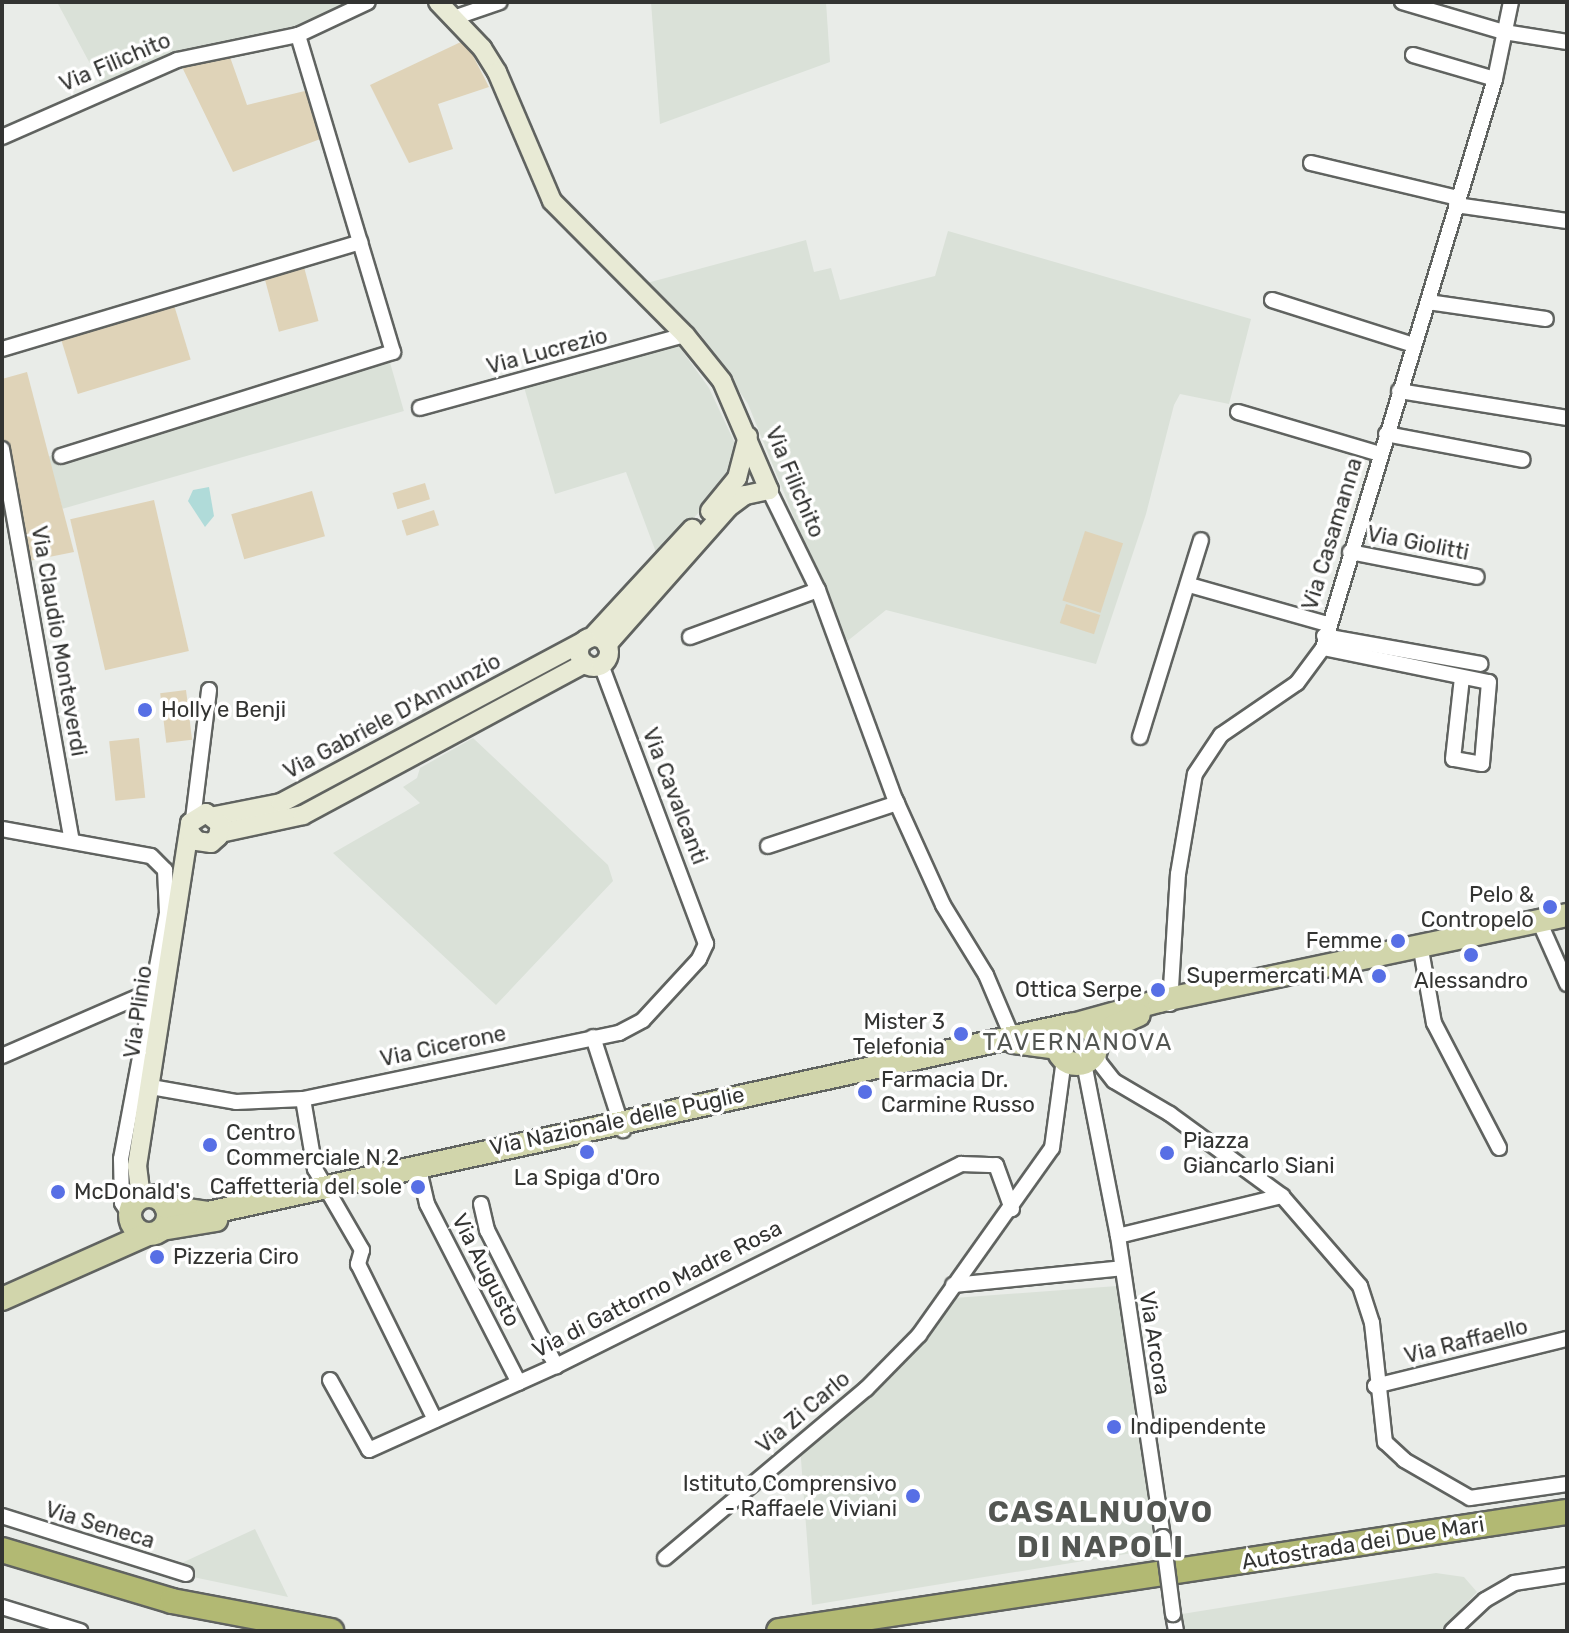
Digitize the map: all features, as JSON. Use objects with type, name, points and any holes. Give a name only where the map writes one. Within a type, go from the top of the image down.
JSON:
[{"type":"highway","name":"Autostrada dei Due Mari","points":[[779,1631],[1567,1512]]},
{"type":"highway","name":"Autostrada dei Due Mari","points":[[883,1631],[1567,1527]]},
{"type":"highway","points":[[2,1550],[172,1601],[331,1631]]},
{"type":"highway","points":[[2,1566],[110,1600],[242,1631]]},
{"type":"main road","name":"Via Nazionale delle Puglie","points":[[1540,926],[1567,915]]},
{"type":"main road","name":"Via Nazionale delle Puglie","points":[[2,1299],[147,1214],[327,1190],[1421,950],[1540,926],[1567,925]]},
{"type":"main road","name":"Via Nazionale delle Puglie","points":[[1012,1038],[1080,1051],[1128,1017],[1170,1004]]},
{"type":"main road","points":[[1073,1025],[1092,1031],[1080,1051],[1059,1034],[1073,1025]]},
{"type":"main road","name":"Via Nazionale delle Puglie","points":[[2,1290],[119,1236],[147,1214]]},
{"type":"street","name":"Via Filichito","points":[[2,137],[177,60],[298,35],[368,2]]},
{"type":"street","name":"Via Filichito","points":[[438,2],[456,17],[497,72],[552,201],[685,335],[722,381],[748,433],[769,490],[818,590],[897,803],[943,905],[986,975],[1012,1038]]},
{"type":"street","points":[[456,17],[500,2]]},
{"type":"street","points":[[1402,2],[1504,32],[1566,38]]},
{"type":"street","name":"Via Casamanna","points":[[1170,1004],[1178,874],[1195,774],[1221,735],[1297,683],[1325,636],[1495,79],[1511,2]]},
{"type":"street","points":[[61,456],[393,352],[298,35]]},
{"type":"street","points":[[1413,55],[1495,79]]},
{"type":"street","points":[[1311,163],[1457,201],[1567,221]]},
{"type":"street","points":[[2,349],[360,242]]},
{"type":"street","points":[[1272,300],[1414,345]]},
{"type":"street","points":[[1428,302],[1546,319]]},
{"type":"street","name":"Via Lucrezio","points":[[420,408],[685,335]]},
{"type":"street","points":[[1399,391],[1567,418]]},
{"type":"street","points":[[1238,412],[1380,454]]},
{"type":"street","name":"Via Gabriele D'Annunzio","points":[[595,641],[737,478],[748,433]]},
{"type":"street","points":[[1386,434],[1523,460]]},
{"type":"street","name":"Via Claudio Monteverdi","points":[[2,449],[72,841]]},
{"type":"street","name":"Via Gabriele D'Annunzio","points":[[217,824],[281,803],[595,641],[728,508],[745,495],[769,490]]},
{"type":"street","points":[[1140,737],[1201,540]]},
{"type":"street","name":"Via Giolitti","points":[[1350,552],[1477,577]]},
{"type":"street","points":[[1189,585],[1325,636],[1462,677],[1489,682],[1482,764],[1453,759],[1462,677]]},
{"type":"street","points":[[690,637],[818,590]]},
{"type":"street","points":[[1325,636],[1481,664]]},
{"type":"street","points":[[593,664],[580,654],[595,641]]},
{"type":"street","name":"Via Gabriele D'Annunzio","points":[[217,824],[303,815],[593,664],[607,660],[595,641]]},
{"type":"street","name":"Via Cavalcanti","points":[[593,664],[706,944]]},
{"type":"street","name":"Via Plinio","points":[[147,1214],[137,1166],[184,864],[195,832],[209,690]]},
{"type":"street","points":[[768,846],[897,803]]},
{"type":"street","points":[[201,813],[217,824],[215,840],[195,832],[201,813]]},
{"type":"street","points":[[2,829],[151,856],[165,870],[170,889],[121,1179],[147,1214]]},
{"type":"street","points":[[1540,926],[1567,984]]},
{"type":"street","name":"Via Cicerone","points":[[151,1087],[236,1102],[303,1099],[593,1037],[643,1020],[699,959],[706,944]]},
{"type":"street","points":[[1421,950],[1434,1023],[1499,1148]]},
{"type":"street","points":[[2,1056],[154,990]]},
{"type":"street","points":[[593,1037],[621,1125]]},
{"type":"street","points":[[1080,1051],[1099,1062],[1114,1081],[1170,1114],[1282,1196],[1360,1286],[1372,1323],[1375,1386],[1385,1442],[1404,1460],[1470,1498],[1567,1484]]},
{"type":"street","name":"Via Zi Carlo","points":[[665,1558],[866,1389],[919,1335],[1012,1209],[1052,1148],[1080,1051]]},
{"type":"street","name":"Via Arcora","points":[[1080,1051],[1118,1236],[1176,1631]]},
{"type":"street","points":[[303,1099],[315,1169],[362,1250],[358,1264],[435,1420]]},
{"type":"street","name":"Via di Gattorno Madre Rosa","points":[[330,1380],[369,1450],[556,1366],[961,1164],[996,1165],[1012,1209]]},
{"type":"street","name":"Via Augusto","points":[[419,1170],[427,1204],[519,1383]]},
{"type":"street","points":[[1118,1236],[1282,1196]]},
{"type":"street","points":[[481,1204],[487,1230],[556,1366]]},
{"type":"street","points":[[953,1285],[1122,1268]]},
{"type":"street","name":"Via Raffaello","points":[[1375,1386],[1567,1339]]},
{"type":"street","name":"Via Seneca","points":[[2,1516],[186,1574]]},
{"type":"street","points":[[1452,1631],[1485,1600],[1514,1583],[1567,1575]]},
{"type":"street","points":[[2,1607],[80,1631]]},
{"type":"shaded area","points":[[57,2],[351,2],[313,21],[176,57],[103,88]]},
{"type":"shaded area","points":[[651,2],[826,2],[830,62],[660,124]]},
{"type":"shaded area","points":[[465,40],[489,87],[438,104],[453,149],[409,163],[370,85]]},
{"type":"shaded area","points":[[230,57],[247,105],[309,90],[323,138],[233,172],[182,67]]},
{"type":"shaded area","points":[[948,231],[1251,319],[1229,404],[1180,394],[1174,405],[1146,514],[1096,664],[886,610],[845,643],[748,404],[700,334],[647,283],[806,240],[814,272],[831,268],[840,300],[935,276]]},
{"type":"shaded area","points":[[304,267],[318,321],[279,332],[264,278]]},
{"type":"shaded area","points":[[174,305],[191,360],[78,394],[61,339]]},
{"type":"shaded area","points":[[676,342],[709,388],[740,454],[732,479],[657,555],[626,472],[555,494],[524,387]]},
{"type":"shaded area","points":[[389,359],[404,411],[63,509],[48,457]]},
{"type":"shaded area","points":[[27,372],[74,552],[29,561],[2,429],[2,379]]},
{"type":"shaded area","points":[[425,483],[430,499],[397,509],[392,493]]},
{"type":"shaded area","points":[[312,491],[325,536],[244,559],[231,514]]},
{"type":"shaded area","points":[[154,500],[189,651],[105,670],[70,519]]},
{"type":"shaded area","points":[[434,510],[439,525],[407,536],[402,521]]},
{"type":"shaded area","points":[[1085,531],[1123,543],[1100,613],[1062,600]]},
{"type":"shaded area","points":[[1066,604],[1100,615],[1094,634],[1060,623]]},
{"type":"shaded area","points":[[186,690],[192,740],[166,743],[160,693]]},
{"type":"shaded area","points":[[139,738],[145,798],[115,801],[109,741]]},
{"type":"shaded area","points":[[473,738],[608,865],[613,881],[496,1005],[333,853],[420,803],[403,787],[417,778],[420,768]]},
{"type":"shaded area","points":[[1117,1286],[1157,1549],[812,1605],[800,1446],[929,1336],[954,1298]]},
{"type":"shaded area","points":[[255,1529],[288,1597],[174,1573],[173,1567]]},
{"type":"shaded area","points":[[1436,1573],[1464,1577],[1477,1592],[1440,1631],[1185,1631],[1182,1614]]},
{"type":"water","points":[[209,487],[214,516],[205,527],[188,501],[193,490]]},
{"type":"place","name":"Holly e Benji","points":[[145,710]]},
{"type":"place","name":"Pelo & Contropelo","points":[[1550,907]]},
{"type":"place","name":"Femme","points":[[1398,941]]},
{"type":"place","name":"Alessandro","points":[[1471,955]]},
{"type":"place","name":"Supermercati MA","points":[[1379,976]]},
{"type":"place","name":"Ottica Serpe","points":[[1158,990]]},
{"type":"place","name":"Mister 3 Telefonia","points":[[961,1034]]},
{"type":"place","name":"Farmacia Dr. Carmine Russo","points":[[865,1092]]},
{"type":"place","name":"Centro Commerciale N 2","points":[[210,1145]]},
{"type":"place","name":"La Spiga d'Oro","points":[[587,1152]]},
{"type":"place","name":"Piazza Giancarlo Siani","points":[[1167,1153]]},
{"type":"place","name":"Caffetteria del sole","points":[[418,1187]]},
{"type":"place","name":"McDonald's","points":[[58,1192]]},
{"type":"place","name":"Pizzeria Ciro","points":[[157,1257]]},
{"type":"place","name":"Indipendente","points":[[1114,1427]]},
{"type":"place","name":"Istituto Comprensivo - Raffaele Viviani","points":[[913,1496]]},
{"type":"district","name":"TAVERNANOVA","points":[[1078,1043]]},
{"type":"district","name":"CASALNUOVO DI NAPOLI","points":[[1101,1529]]}]
